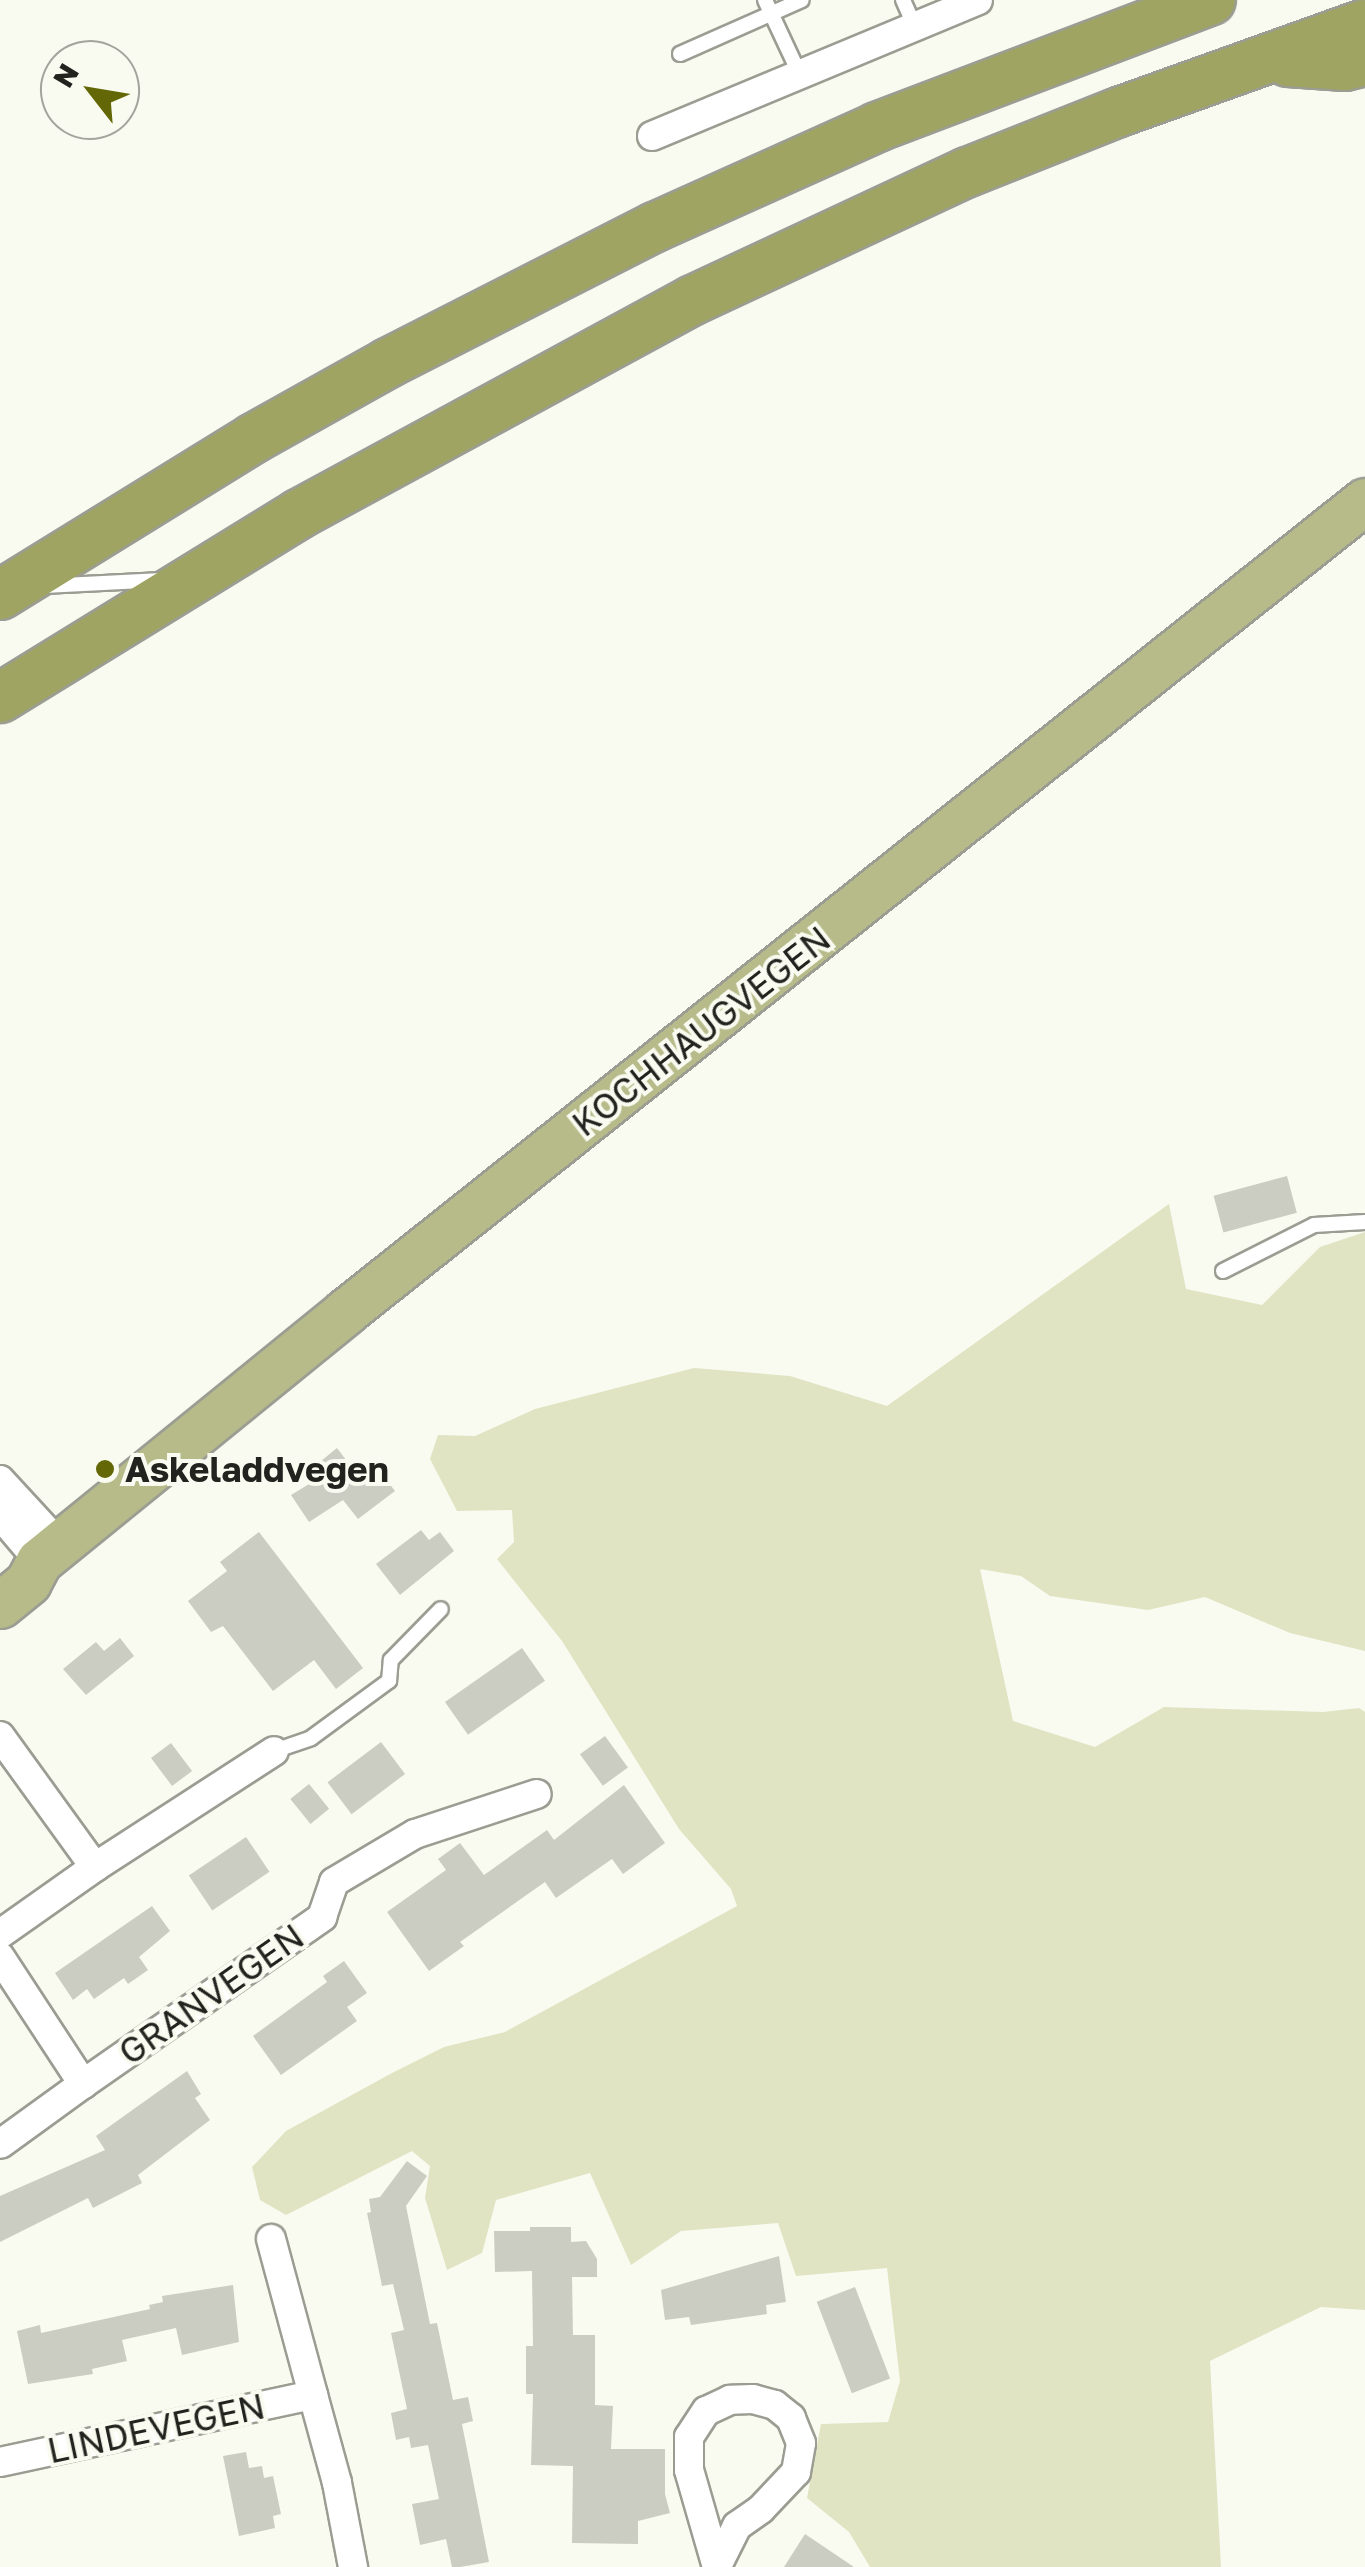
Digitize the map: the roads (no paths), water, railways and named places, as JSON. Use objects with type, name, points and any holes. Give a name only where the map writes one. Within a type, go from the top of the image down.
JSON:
[{"type":"highway","points":[[5,592],[254,438],[388,363],[656,227],[877,127],[1211,0]]},
{"type":"highway","points":[[0,698],[188,579],[439,434],[693,300],[931,187],[1260,60],[1365,24]]},
{"type":"highway","points":[[1260,60],[1344,66],[1365,61]]},
{"type":"main road","name":"KOCHHAUGVEGEN","points":[[0,1605],[28,1582],[32,1561],[1358,515]]},
{"type":"street","points":[[652,136],[798,73],[908,13],[978,0]]},
{"type":"street","points":[[0,1480],[32,1561]]},
{"type":"street","points":[[0,1515],[32,1561]]},
{"type":"street","points":[[0,1736],[95,1867]]},
{"type":"street","points":[[0,1934],[274,1751]]},
{"type":"street","name":"GRANVEGEN","points":[[0,2144],[322,1917],[334,1882],[415,1834],[537,1794]]},
{"type":"street","name":"GRANVEGEN","points":[[0,1957],[83,2084]]},
{"type":"street","name":"LINDEVEGEN","points":[[271,2239],[338,2483],[353,2567]]},
{"type":"street","name":"LINDEVEGEN","points":[[0,2462],[312,2395]]},
{"type":"street","points":[[753,2399],[775,2405],[791,2418],[801,2443],[796,2472],[761,2509],[736,2526],[717,2566],[689,2470],[689,2437],[706,2411],[730,2400],[753,2399]]},
{"type":"lane","points":[[680,54],[768,7],[802,0]]},
{"type":"lane","points":[[768,7],[798,73]]},
{"type":"lane","points":[[5,592],[188,579]]},
{"type":"lane","points":[[1223,1272],[1314,1225],[1365,1222]]},
{"type":"lane","points":[[274,1751],[311,1738],[389,1681],[390,1660],[441,1610]]},
{"type":"place","name":"Askeladdvegen","points":[[105,1469]]}]
